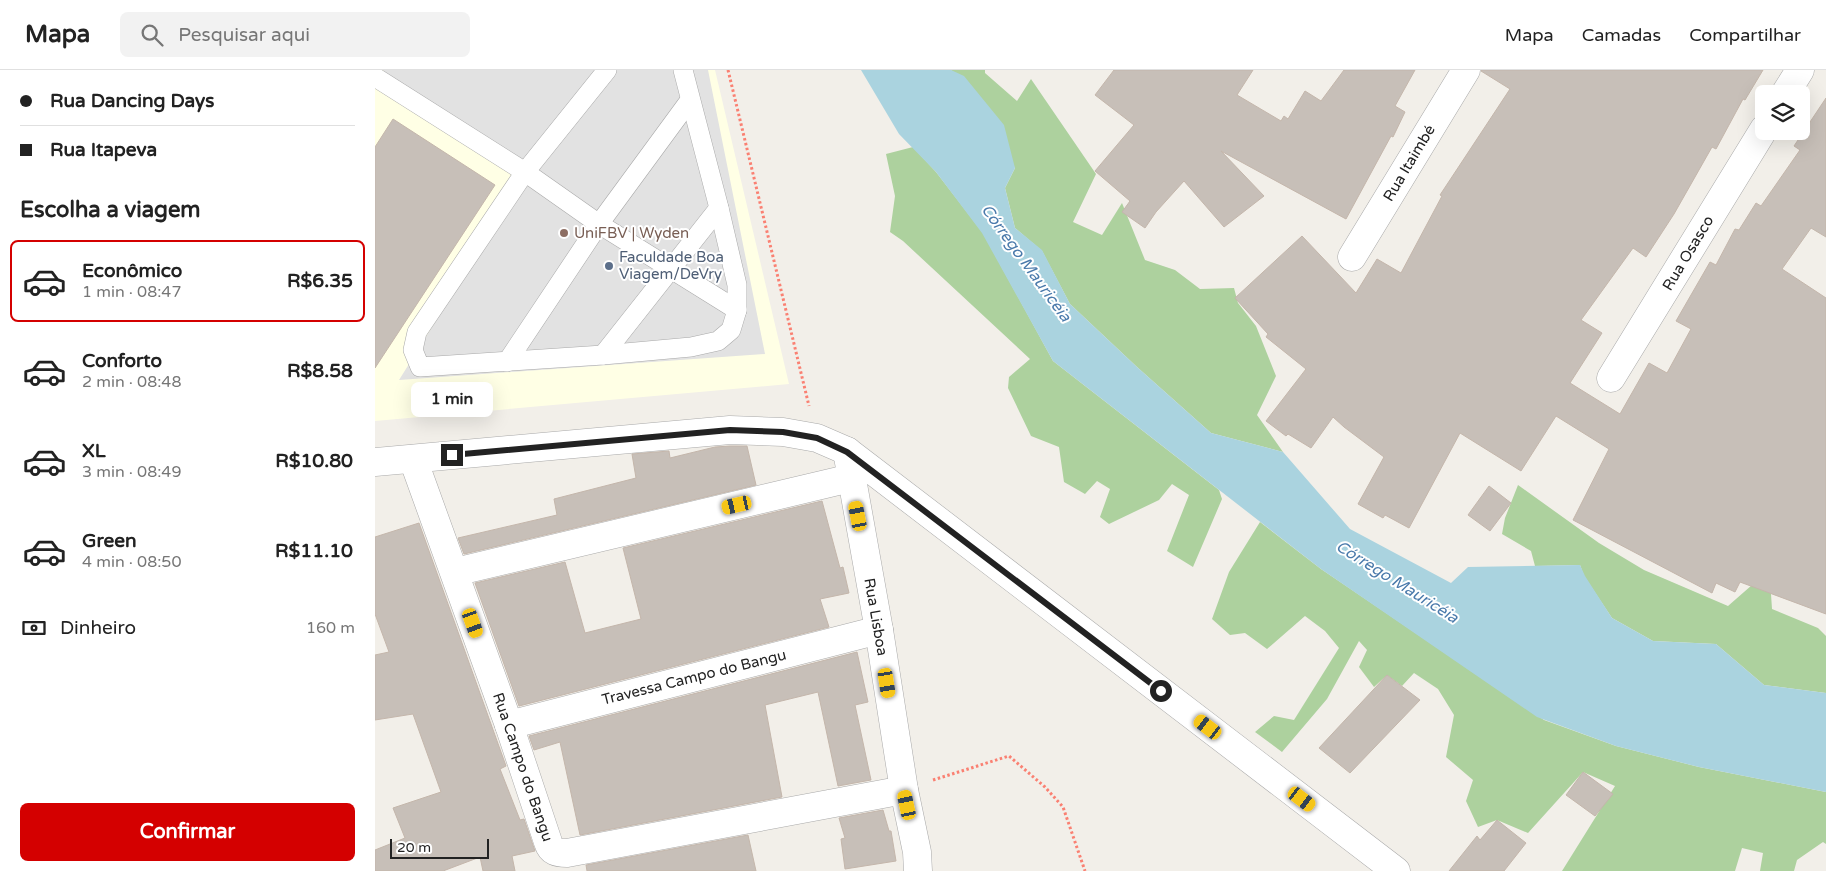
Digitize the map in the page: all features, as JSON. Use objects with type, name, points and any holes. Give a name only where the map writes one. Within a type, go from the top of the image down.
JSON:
[{"type":"street","name":"Rua Itaimbé","points":[[1352,257],[1466,70]]},
{"type":"street","points":[[1791,85],[1800,70]]},
{"type":"street","name":"Rua Osasco","points":[[1611,378],[1757,140]]},
{"type":"street","points":[[375,462],[730,430],[783,432],[817,438],[849,465],[1396,871]]},
{"type":"street","name":"Rua Campo do Bangu","points":[[413,459],[509,725],[547,842],[557,853],[577,851],[904,790]]},
{"type":"street","points":[[455,572],[849,465]]},
{"type":"street","name":"Rua Lisboa","points":[[849,465],[879,630],[904,790],[917,852],[917,871]]},
{"type":"street","name":"Travessa Campo do Bangu","points":[[509,725],[879,630]]},
{"type":"lane","points":[[607,70],[525,172],[417,332],[413,350],[420,367],[603,356],[691,348],[718,341],[731,330],[737,310],[737,285],[683,70]]},
{"type":"lane","points":[[375,77],[525,172],[599,224],[737,310]]},
{"type":"lane","points":[[507,362],[599,224],[690,100]]},
{"type":"lane","points":[[603,356],[719,208]]},
{"type":"path","points":[[728,70],[817,438]]},
{"type":"path","points":[[904,790],[1009,756],[1045,787],[1063,807],[1085,871]]},
{"type":"shaded area","name":"Faculdade Boa Viagem/DeVry","points":[[375,70],[715,70],[789,384],[375,421]]},
{"type":"shaded area","name":"Faculdade Boa Viagem/DeVry","points":[[384,70],[708,70],[765,354],[399,380],[525,179],[383,72]]},
{"type":"green space","points":[[951,70],[985,70],[985,73],[1017,101],[1031,79],[1096,174],[1073,222],[1102,235],[1122,203],[1145,260],[1175,270],[1200,289],[1234,288],[1238,303],[1256,326],[1276,376],[1257,415],[1283,452],[1211,433],[1070,304],[1042,251],[1015,228],[1005,188],[1015,168]]},
{"type":"green space","points":[[913,147],[936,172],[983,233],[1053,361],[1219,490],[1222,499],[1193,567],[1167,551],[1189,495],[1172,484],[1159,500],[1109,524],[1100,517],[1110,489],[1097,481],[1085,494],[1064,482],[1059,447],[1031,436],[1008,388],[1009,377],[1030,359],[903,241],[890,232],[895,196],[886,154]]},
{"type":"green space","points":[[1518,485],[1599,543],[1644,570],[1728,606],[1760,578],[1771,594],[1772,609],[1818,628],[1826,636],[1826,693],[1764,685],[1716,644],[1653,641],[1612,618],[1584,576],[1580,565],[1535,566],[1531,551],[1502,534],[1505,518]]},
{"type":"green space","points":[[1260,522],[1321,569],[1544,720],[1616,746],[1699,767],[1826,792],[1826,844],[1823,842],[1797,860],[1794,871],[1760,871],[1763,853],[1742,848],[1735,871],[1562,871],[1615,786],[1583,772],[1528,833],[1497,820],[1478,827],[1466,801],[1473,780],[1446,757],[1454,715],[1438,689],[1414,673],[1402,686],[1387,675],[1374,687],[1359,667],[1367,650],[1359,641],[1327,699],[1282,752],[1255,732],[1274,716],[1294,720],[1339,648],[1325,631],[1305,616],[1267,649],[1245,633],[1230,635],[1212,619],[1229,572]]},
{"type":"water","name":"Córrego Mauricéia","points":[[861,70],[951,70],[964,76],[1004,125],[1015,168],[1005,188],[1015,228],[1042,250],[1070,304],[1211,433],[1283,452],[1350,529],[1451,583],[1468,567],[1580,565],[1612,618],[1653,641],[1716,644],[1764,685],[1826,693],[1826,792],[1699,767],[1616,746],[1537,717],[1321,569],[1053,361],[982,233],[936,172],[899,134]]},
{"type":"building","points":[[1114,70],[1253,70],[1237,95],[1281,121],[1284,116],[1288,119],[1305,91],[1321,101],[1344,70],[1415,70],[1395,106],[1405,112],[1393,137],[1391,136],[1346,219],[1221,151],[1264,196],[1224,227],[1184,181],[1156,212],[1145,228],[1122,212],[1130,201],[1095,171],[1134,125],[1095,95]]},
{"type":"building","points":[[1763,70],[1745,100],[1743,99],[1716,149],[1712,147],[1674,214],[1646,257],[1633,248],[1581,320],[1602,333],[1570,383],[1620,414],[1649,363],[1667,373],[1691,329],[1676,321],[1710,262],[1716,265],[1735,229],[1739,230],[1756,203],[1761,206],[1800,150],[1794,146],[1798,140],[1810,140],[1810,122],[1826,98],[1826,237],[1811,228],[1782,269],[1826,298],[1826,614],[1740,582],[1735,592],[1716,583],[1712,593],[1573,520],[1609,449],[1556,416],[1521,471],[1460,433],[1409,528],[1385,515],[1383,518],[1358,504],[1384,457],[1333,417],[1311,448],[1288,434],[1286,436],[1266,421],[1306,369],[1266,337],[1268,334],[1235,298],[1302,236],[1356,293],[1377,259],[1401,273],[1442,196],[1440,195],[1510,89],[1481,71]]},
{"type":"building","points":[[393,119],[495,185],[375,368],[375,147]]},
{"type":"building","points":[[747,446],[756,485],[464,554],[458,538],[557,515],[554,499],[636,478],[632,454],[669,451],[670,458],[715,447]]},
{"type":"building","points":[[1489,486],[1511,503],[1490,531],[1468,515]]},
{"type":"building","points":[[822,501],[840,568],[843,567],[849,593],[820,599],[829,627],[519,706],[475,583],[565,562],[585,633],[641,619],[623,548]]},
{"type":"building","points":[[419,523],[506,766],[500,769],[520,820],[524,819],[535,851],[512,856],[515,871],[483,871],[480,857],[443,871],[375,871],[375,850],[405,838],[393,808],[441,792],[413,714],[375,720],[375,655],[389,652],[375,614],[375,537]]},
{"type":"building","points":[[857,652],[868,702],[855,705],[871,780],[838,786],[818,692],[765,705],[782,797],[580,835],[560,742],[534,750],[529,736]]},
{"type":"building","points":[[1387,675],[1420,700],[1350,773],[1319,748]]},
{"type":"building","points":[[1583,772],[1613,794],[1595,816],[1566,795]]},
{"type":"building","points":[[883,810],[889,831],[891,831],[896,861],[845,869],[841,839],[845,838],[839,818]]},
{"type":"building","points":[[1497,820],[1526,843],[1504,871],[1449,871],[1477,836],[1480,840]]},
{"type":"building","points":[[748,835],[756,871],[587,871],[586,865]]},
{"type":"place","name":"UniFBV | Wyden","points":[[564,233]]},
{"type":"place","name":"Faculdade Boa Viagem/DeVry","points":[[609,266]]},
{"type":"route","points":[[452,455],[730,430],[783,432],[817,438],[847,452],[1161,691]]}]
